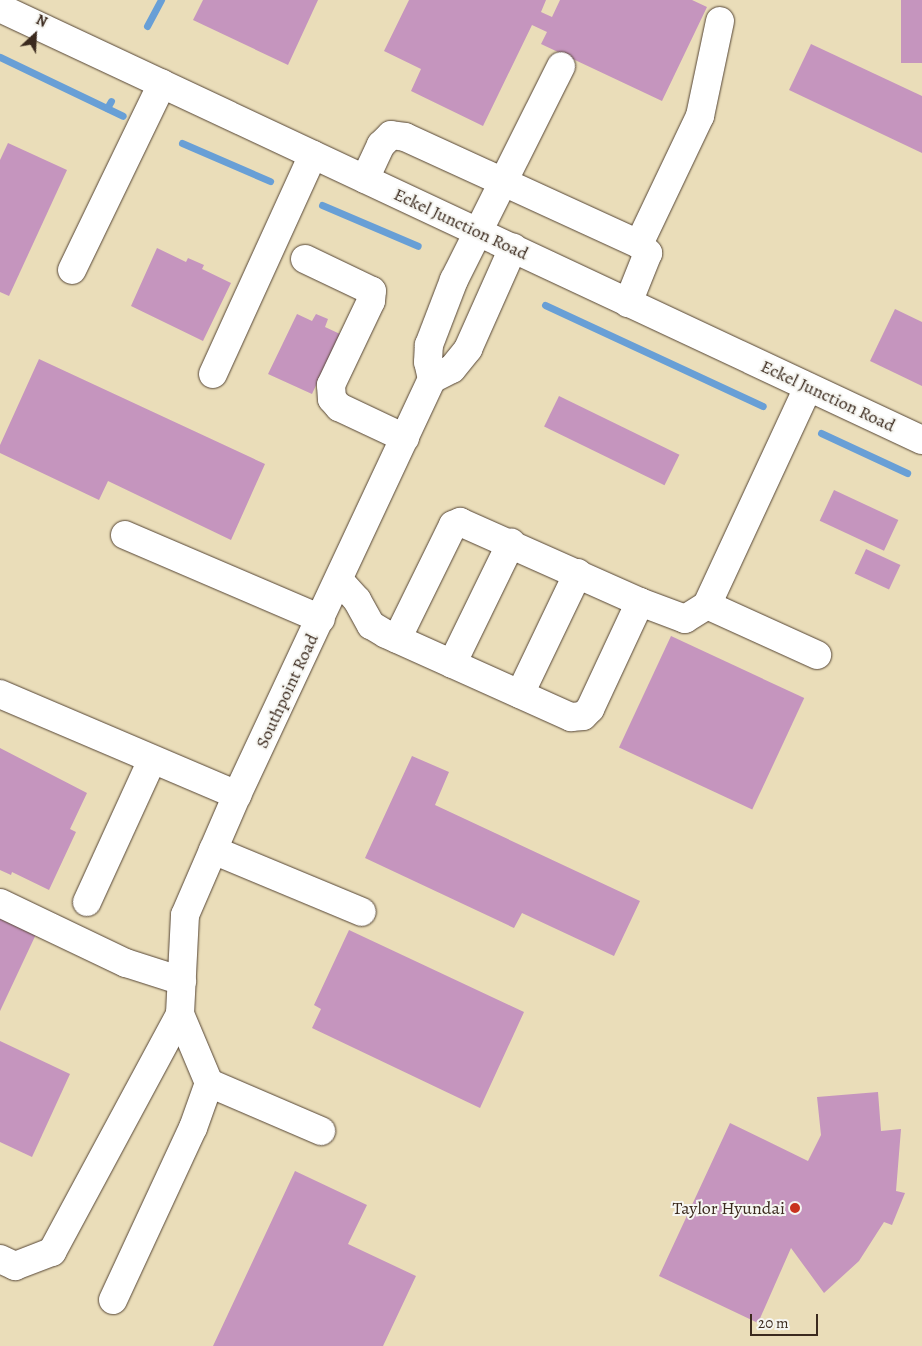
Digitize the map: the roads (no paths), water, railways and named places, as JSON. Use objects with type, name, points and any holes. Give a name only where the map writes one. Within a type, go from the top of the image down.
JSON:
[{"type":"street","name":"Eckel Junction Road","points":[[0,8],[922,440]]},
{"type":"street","points":[[638,244],[700,116],[720,22]]},
{"type":"street","points":[[513,248],[468,349],[452,369],[432,378],[428,362],[433,329],[478,232],[561,66]]},
{"type":"street","points":[[72,270],[162,84]]},
{"type":"street","points":[[365,179],[381,145],[391,135],[405,137],[638,244],[648,253],[628,303]]},
{"type":"street","points":[[213,374],[313,155]]},
{"type":"street","points":[[305,259],[372,291],[371,301],[331,385],[332,399],[339,407],[405,438]]},
{"type":"street","name":"Southpoint Road","points":[[180,1014],[185,915],[237,795],[321,619],[432,378]]},
{"type":"street","points":[[397,639],[453,525],[460,522],[470,524],[640,602],[685,619],[707,605],[808,387]]},
{"type":"street","points":[[125,535],[321,619]]},
{"type":"street","points":[[452,664],[512,543]]},
{"type":"street","points":[[520,694],[578,573]]},
{"type":"street","points":[[338,580],[357,600],[372,624],[397,639],[571,717],[583,716],[590,708],[640,602]]},
{"type":"street","points":[[707,605],[817,655]]},
{"type":"street","points":[[0,694],[237,795]]},
{"type":"street","points":[[87,902],[152,760]]},
{"type":"street","points":[[213,850],[362,912]]},
{"type":"street","points":[[0,903],[126,963],[182,981]]},
{"type":"street","points":[[113,1300],[193,1128],[209,1083],[180,1014]]},
{"type":"street","points":[[0,1259],[15,1266],[52,1252],[180,1014]]},
{"type":"street","points":[[209,1083],[320,1131]]},
{"type":"waterway","points":[[147,26],[161,0]]},
{"type":"waterway","points":[[0,57],[123,116]]},
{"type":"waterway","points":[[107,108],[111,101]]},
{"type":"waterway","points":[[182,143],[270,181]]},
{"type":"waterway","points":[[322,205],[418,246]]},
{"type":"waterway","points":[[545,305],[763,406]]},
{"type":"waterway","points":[[821,433],[907,473]]},
{"type":"place","name":"Taylor Hyundai","points":[[795,1208]]}]
